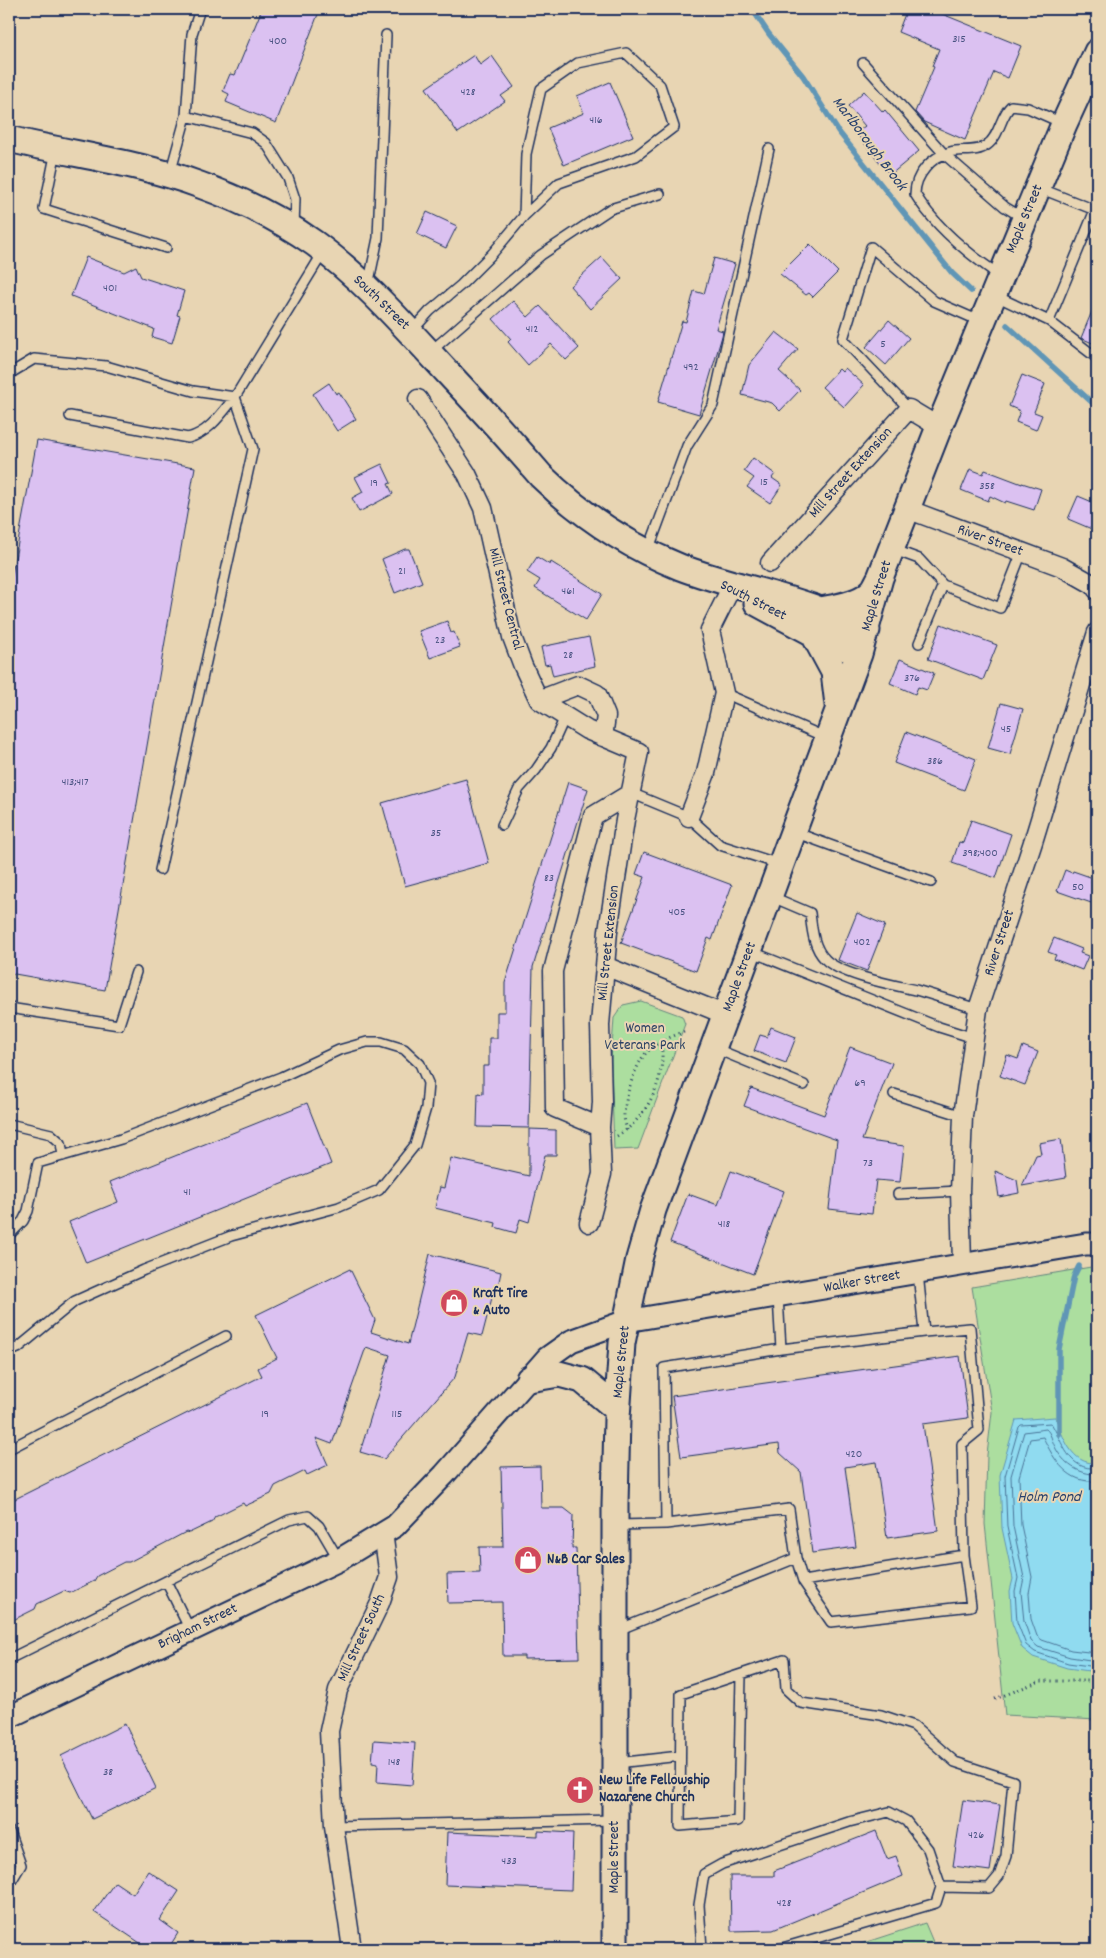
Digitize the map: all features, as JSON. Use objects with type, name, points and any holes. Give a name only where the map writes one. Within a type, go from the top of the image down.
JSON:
[{"type":"main road","name":"Maple Street","points":[[614,1949],[617,1409],[622,1343],[639,1259],[653,1210],[859,654],[880,578],[939,427],[1064,124],[1092,78],[1097,52]]},
{"type":"main road","name":"South Street","points":[[9,139],[56,151],[114,160],[170,174],[232,197],[293,230],[324,251],[368,289],[411,332],[560,494],[593,520],[648,551],[693,571],[786,617],[813,633],[859,654]]},
{"type":"main road","name":"South Street","points":[[693,571],[821,610],[867,630]]},
{"type":"main road","points":[[821,610],[863,598],[871,593],[880,578]]},
{"type":"main road","points":[[813,633],[834,672],[839,710]]},
{"type":"main road","points":[[529,1378],[559,1374],[582,1380],[617,1409]]},
{"type":"street","name":"Mill Street Central","points":[[418,399],[467,474],[482,508],[512,638],[539,700]]},
{"type":"street","points":[[909,409],[939,427]]},
{"type":"street","name":"Mill Street Extension","points":[[770,563],[909,409]]},
{"type":"street","name":"River Street","points":[[907,509],[1062,567],[1094,585],[1097,590]]},
{"type":"street","points":[[688,816],[706,773],[724,694],[710,630],[730,590]]},
{"type":"street","name":"River Street","points":[[962,1264],[960,1191],[963,1116],[978,1009],[1033,842],[1097,632]]},
{"type":"street","points":[[578,685],[597,694],[606,716],[603,737],[565,717],[539,700],[578,685]]},
{"type":"street","name":"Mill Street Extension","points":[[589,1223],[602,1174],[600,1025],[609,922],[639,752],[603,737]]},
{"type":"street","points":[[600,1127],[555,1108],[553,971],[593,816],[631,793]]},
{"type":"street","points":[[605,966],[726,1015]]},
{"type":"street","name":"Walker Street","points":[[626,1322],[962,1264],[1086,1244],[1097,1244]]},
{"type":"street","points":[[384,1532],[395,1526],[444,1475],[547,1358],[571,1341],[626,1322]]},
{"type":"street","name":"Brigham Street","points":[[9,1717],[339,1560],[384,1532]]},
{"type":"street","name":"Mill Street South","points":[[352,1949],[334,1826],[329,1731],[338,1690],[380,1603],[389,1576],[384,1532]]},
{"type":"lane","points":[[170,174],[186,116],[192,34],[200,9]]},
{"type":"lane","points":[[368,289],[378,238],[386,35]]},
{"type":"lane","points":[[411,332],[430,311],[461,285],[492,254],[524,216],[559,183],[636,156],[674,127],[660,84],[626,53],[578,63],[541,89],[526,154],[524,216]]},
{"type":"lane","points":[[862,63],[944,154],[999,202],[1025,220]]},
{"type":"lane","points":[[1064,124],[1028,108],[1011,106],[1007,110],[1002,126],[989,145],[981,149],[944,154],[928,165],[918,178],[915,194],[931,216],[997,286],[1097,358]]},
{"type":"lane","points":[[186,116],[252,133],[266,142],[288,178],[295,199],[293,230]]},
{"type":"lane","points":[[648,551],[687,446],[713,404],[769,149]]},
{"type":"lane","points":[[56,151],[44,209],[166,248]]},
{"type":"lane","points":[[1039,188],[1096,208],[1049,322]]},
{"type":"lane","points":[[429,353],[541,255],[610,209],[660,194]]},
{"type":"lane","points":[[909,409],[843,339],[871,247],[934,301],[983,322]]},
{"type":"lane","points":[[70,416],[188,438],[198,436],[213,423],[235,397],[324,251]]},
{"type":"lane","points":[[9,374],[34,359],[106,366],[193,391],[235,397]]},
{"type":"lane","points":[[160,870],[253,449],[235,397]]},
{"type":"lane","points":[[892,548],[919,559],[943,585],[1000,608],[1022,552]]},
{"type":"lane","points":[[919,643],[943,585]]},
{"type":"lane","points":[[724,694],[828,739]]},
{"type":"lane","points":[[502,825],[519,789],[536,770],[551,748],[565,717]]},
{"type":"lane","points":[[631,793],[688,816],[720,845],[782,865]]},
{"type":"lane","points":[[794,832],[931,882]]},
{"type":"lane","points":[[770,896],[810,913],[813,937],[818,950],[830,964],[879,982],[978,1009]]},
{"type":"lane","points":[[750,951],[939,1027],[974,1038]]},
{"type":"lane","points":[[9,1008],[119,1025],[136,972]]},
{"type":"lane","points":[[9,1236],[28,1211],[38,1163],[121,1140],[281,1077],[339,1050],[367,1042],[381,1042],[404,1049],[420,1064],[428,1083],[426,1108],[415,1145],[379,1190],[339,1206],[231,1236],[144,1270],[75,1302],[18,1348],[9,1352]]},
{"type":"lane","points":[[714,1048],[804,1085]]},
{"type":"lane","points":[[894,1094],[963,1116]]},
{"type":"lane","points":[[9,1124],[51,1134],[61,1143],[63,1156]]},
{"type":"lane","points":[[898,1194],[960,1191]]},
{"type":"lane","points":[[918,1272],[924,1332]]},
{"type":"lane","points":[[778,1296],[781,1349]]},
{"type":"lane","points":[[615,1525],[666,1524],[789,1508],[796,1558],[803,1581],[831,1622],[971,1606],[964,1555],[962,1444],[979,1430],[970,1328],[781,1349],[664,1368],[666,1524]]},
{"type":"lane","points":[[9,1449],[226,1336]]},
{"type":"lane","points":[[9,1659],[289,1520],[308,1516],[319,1526],[339,1560]]},
{"type":"lane","points":[[803,1581],[964,1555]]},
{"type":"lane","points":[[616,1631],[796,1558]]},
{"type":"lane","points":[[166,1581],[191,1631]]},
{"type":"lane","points":[[741,1674],[738,1821],[680,1826],[681,1694],[741,1674],[784,1660],[786,1688],[801,1703],[881,1716],[914,1726],[955,1762],[1013,1781],[1006,1856],[999,1876],[989,1888],[941,1887]]},
{"type":"lane","points":[[615,1763],[680,1756]]},
{"type":"lane","points":[[702,1949],[699,1905],[704,1874],[722,1864],[849,1822],[889,1812],[906,1821],[928,1849],[941,1887],[936,1903],[779,1949]]},
{"type":"lane","points":[[334,1826],[615,1820]]},
{"type":"lane","points":[[9,1831],[21,1865],[9,1884]]},
{"type":"path","points":[[627,1130],[624,1118],[627,1097],[636,1072],[647,1052],[661,1042],[686,1031]]},
{"type":"path","points":[[613,1139],[638,1120],[652,1098],[660,1075],[664,1055],[661,1042]]},
{"type":"path","points":[[995,1700],[1040,1681],[1097,1682]]},
{"type":"green space","name":"Women Veterans Park","points":[[641,1001],[682,1016],[685,1024],[638,1149],[614,1150],[611,1060],[614,1018],[623,1005]]},
{"type":"green space","points":[[1097,1266],[1097,1720],[1005,1715],[985,1524],[987,1455],[992,1412],[972,1287]]},
{"type":"green space","points":[[925,1923],[936,1949],[845,1949]]},
{"type":"water","name":"Holm Pond","points":[[1055,1417],[1069,1448],[1074,1454],[1088,1462],[1097,1463],[1097,1672],[1067,1668],[1033,1657],[1022,1648],[1012,1623],[1010,1591],[1013,1579],[1002,1528],[1000,1475],[1016,1420]]},
{"type":"building","points":[[262,9],[320,9],[276,123],[226,102],[229,94],[223,91],[230,74],[235,75]]},
{"type":"building","points":[[907,9],[930,9],[1021,46],[1008,78],[994,72],[965,140],[924,122],[915,112],[934,67],[932,66],[939,49],[898,32]]},
{"type":"building","points":[[474,55],[480,65],[492,56],[514,87],[501,96],[505,101],[458,133],[426,88]]},
{"type":"building","points":[[610,82],[633,136],[564,165],[548,128],[584,113],[577,96]]},
{"type":"building","points":[[864,91],[883,112],[885,110],[919,151],[890,175],[856,133],[865,126],[848,106]]},
{"type":"building","points":[[427,212],[457,226],[446,248],[417,234]]},
{"type":"building","points":[[810,244],[838,272],[813,297],[809,293],[806,295],[780,274]]},
{"type":"building","points":[[86,257],[124,272],[136,266],[141,277],[184,291],[177,315],[180,316],[172,343],[152,337],[154,329],[71,296]]},
{"type":"building","points":[[602,257],[622,279],[590,309],[570,286]]},
{"type":"building","points":[[714,258],[735,264],[716,329],[723,331],[722,336],[699,414],[658,402],[682,321],[686,322],[694,291],[704,294]]},
{"type":"building","points":[[1097,299],[1097,345],[1081,338]]},
{"type":"building","points":[[513,301],[528,317],[540,306],[579,348],[566,360],[551,344],[528,365],[508,342],[511,339],[493,319]]},
{"type":"building","points":[[889,320],[909,338],[886,365],[866,347]]},
{"type":"building","points":[[776,332],[798,349],[779,371],[800,390],[780,411],[772,403],[742,395],[749,365]]},
{"type":"building","points":[[845,368],[864,385],[844,407],[822,387],[839,369],[842,372]]},
{"type":"building","points":[[1022,375],[1045,384],[1034,412],[1042,415],[1036,430],[1016,422],[1020,411],[1009,406]]},
{"type":"building","points":[[329,383],[336,394],[339,392],[356,419],[337,431],[313,394]]},
{"type":"building","points":[[37,440],[195,467],[105,990],[9,973],[9,591]]},
{"type":"building","points":[[753,458],[775,474],[772,478],[782,485],[770,503],[747,487],[754,478],[744,471]]},
{"type":"building","points":[[382,464],[391,483],[388,484],[393,494],[359,512],[352,498],[363,492],[355,477]]},
{"type":"building","points":[[970,469],[983,474],[985,470],[1041,489],[1034,510],[1006,501],[1005,503],[990,496],[988,501],[961,490]]},
{"type":"building","points":[[1078,496],[1097,504],[1097,521],[1094,530],[1068,519]]},
{"type":"building","points":[[409,549],[422,582],[395,593],[382,559]]},
{"type":"building","points":[[537,557],[550,565],[551,562],[602,594],[586,620],[535,588],[540,580],[527,572]]},
{"type":"building","points":[[447,621],[451,633],[454,632],[460,647],[430,658],[419,631]]},
{"type":"building","points":[[941,624],[997,645],[983,680],[928,659]]},
{"type":"building","points":[[589,637],[595,666],[553,676],[550,664],[545,665],[541,647]]},
{"type":"building","points":[[900,659],[934,673],[927,690],[918,687],[915,694],[890,683]]},
{"type":"building","points":[[1001,703],[1023,709],[1010,754],[988,748]]},
{"type":"building","points":[[906,732],[976,759],[964,790],[894,763]]},
{"type":"building","points":[[466,779],[489,863],[405,886],[382,803]]},
{"type":"building","points":[[568,782],[588,789],[533,967],[529,1128],[477,1127],[478,1093],[483,1094],[483,1066],[489,1066],[489,1038],[497,1038],[497,1012],[505,1012],[505,983]]},
{"type":"building","points":[[971,820],[1011,834],[996,878],[952,863],[959,842],[963,843]]},
{"type":"building","points":[[644,852],[732,885],[712,940],[708,938],[696,971],[621,943],[645,877],[636,874]]},
{"type":"building","points":[[1065,870],[1093,878],[1091,882],[1097,884],[1097,905],[1057,891]]},
{"type":"building","points":[[857,913],[885,925],[867,971],[838,960]]},
{"type":"building","points":[[1054,938],[1082,949],[1080,953],[1088,956],[1082,970],[1054,959],[1056,955],[1048,952]]},
{"type":"building","points":[[771,1027],[796,1037],[786,1063],[754,1051],[760,1035],[767,1037]]},
{"type":"building","points":[[1023,1046],[1038,1052],[1025,1085],[1000,1076],[1007,1055],[1018,1059]]},
{"type":"building","points":[[850,1047],[892,1063],[862,1140],[904,1146],[900,1182],[876,1180],[872,1214],[829,1209],[837,1140],[744,1106],[751,1088],[824,1115]]},
{"type":"building","points":[[307,1103],[331,1164],[86,1263],[69,1222],[118,1202],[110,1182]]},
{"type":"building","points":[[529,1129],[556,1130],[556,1155],[545,1155],[529,1222],[520,1219],[516,1233],[495,1227],[496,1223],[435,1208],[440,1187],[444,1188],[451,1158],[529,1176]]},
{"type":"building","points":[[1061,1139],[1066,1178],[1022,1186],[1036,1155],[1041,1154],[1039,1143]]},
{"type":"building","points":[[731,1171],[784,1191],[753,1274],[670,1242],[688,1194],[718,1205]]},
{"type":"building","points":[[995,1171],[1017,1180],[1019,1193],[999,1197]]},
{"type":"building","points":[[430,1254],[501,1272],[498,1286],[495,1286],[482,1336],[468,1333],[455,1377],[384,1459],[360,1452],[390,1355],[366,1347],[332,1444],[316,1438],[328,1465],[307,1475],[305,1471],[275,1486],[271,1494],[245,1506],[243,1503],[215,1517],[212,1522],[189,1533],[186,1532],[129,1562],[124,1562],[97,1576],[94,1581],[70,1593],[64,1591],[37,1604],[35,1609],[13,1620],[9,1612],[9,1502],[262,1376],[258,1368],[277,1358],[256,1315],[350,1269],[375,1320],[371,1332],[408,1344]]},
{"type":"building","points":[[960,1356],[968,1418],[923,1424],[938,1531],[887,1538],[876,1462],[845,1467],[856,1547],[812,1553],[801,1472],[780,1453],[779,1444],[681,1457],[672,1396]]},
{"type":"building","name":"N&B Car Sales","points":[[540,1466],[541,1508],[564,1508],[573,1515],[572,1548],[576,1548],[579,1658],[524,1659],[524,1656],[503,1656],[502,1602],[448,1603],[447,1574],[480,1573],[479,1547],[503,1547],[501,1467]]},
{"type":"building","points":[[125,1724],[156,1788],[92,1819],[61,1756]]},
{"type":"building","points":[[374,1740],[415,1743],[412,1785],[377,1782],[378,1763],[372,1762]]},
{"type":"building","points":[[963,1800],[1000,1805],[990,1871],[953,1866]]},
{"type":"building","points":[[538,1831],[573,1833],[571,1890],[445,1885],[447,1832],[538,1836]]},
{"type":"building","points":[[876,1831],[887,1859],[896,1856],[903,1876],[773,1930],[731,1931],[730,1876],[774,1876],[774,1871]]},
{"type":"building","points":[[148,1871],[179,1891],[160,1920],[178,1933],[168,1949],[149,1949],[94,1912],[115,1882],[133,1894]]},
{"type":"waterway","name":"Marlborough Brook","points":[[752,9],[769,34],[803,76],[838,131],[952,273],[971,291]]},
{"type":"waterway","name":"Marlborough Brook","points":[[1007,325],[1097,407]]},
{"type":"waterway","name":"Marlborough Brook","points":[[1059,1434],[1059,1349],[1074,1276],[1079,1266]]},
{"type":"place","name":"Kraft Tire & Auto","points":[[454,1303]]},
{"type":"place","name":"N&B Car Sales","points":[[528,1560]]},
{"type":"place","name":"New Life Fellowship Nazarene Church","points":[[580,1790]]}]
